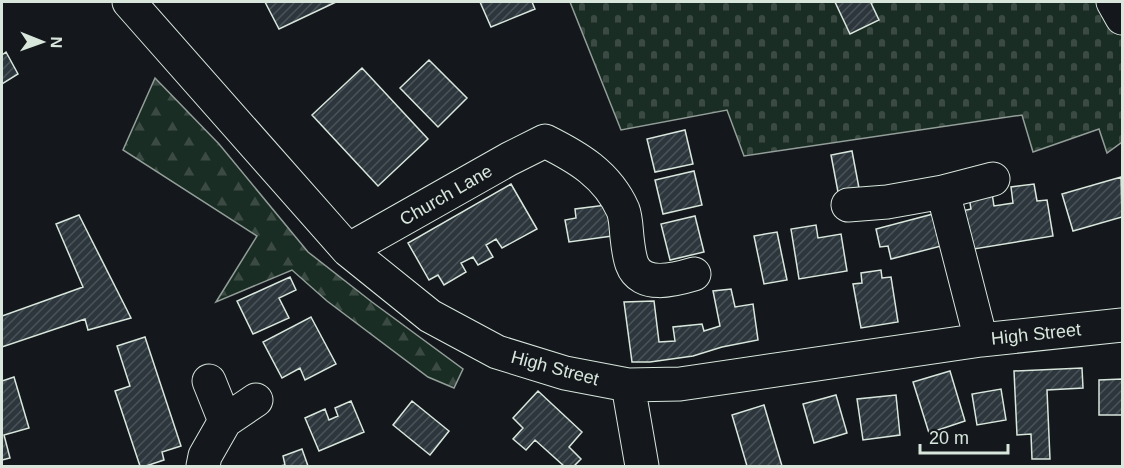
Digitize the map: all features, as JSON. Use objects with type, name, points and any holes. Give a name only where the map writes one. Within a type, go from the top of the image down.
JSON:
[{"type":"street","name":"High Street","points":[[129,2],[348,250],[430,316],[497,352],[565,373],[628,385],[680,384],[981,340],[1122,325]]},
{"type":"street","points":[[1113,2],[1122,18]]},
{"type":"street","name":"Church Lane","points":[[348,250],[545,141],[573,155],[597,173],[612,192],[623,211],[632,264],[638,274],[647,280],[676,279],[694,274]]},
{"type":"street","points":[[848,205],[887,202],[944,192],[993,179]]},
{"type":"street","points":[[944,192],[981,340]]},
{"type":"street","points":[[209,381],[225,421]]},
{"type":"street","points":[[628,385],[642,466]]},
{"type":"street","points":[[203,466],[205,456],[225,421],[256,400]]},
{"type":"green space","points":[[570,2],[1103,2],[1122,31],[1122,142],[1107,153],[1099,129],[1033,152],[1022,115],[744,156],[727,110],[621,130]]},
{"type":"green space","points":[[155,78],[219,144],[308,252],[463,369],[454,388],[428,377],[327,301],[292,270],[216,302],[257,236],[123,150]]},
{"type":"building","points":[[265,2],[336,2],[279,29]]},
{"type":"building","points":[[480,2],[532,2],[535,9],[491,27]]},
{"type":"building","points":[[835,2],[875,2],[871,3],[879,20],[850,34]]},
{"type":"building","points":[[6,52],[18,74],[2,84],[2,55]]},
{"type":"building","points":[[429,60],[467,98],[438,127],[400,88]]},
{"type":"building","points":[[362,68],[428,139],[378,186],[312,115]]},
{"type":"building","points":[[685,130],[693,164],[655,172],[647,139]]},
{"type":"building","points":[[852,151],[859,188],[838,192],[831,155]]},
{"type":"building","points":[[694,171],[702,205],[663,214],[655,180]]},
{"type":"building","points":[[1121,177],[1122,217],[1073,231],[1062,194]]},
{"type":"building","points":[[511,184],[537,229],[502,248],[496,239],[486,245],[493,257],[478,265],[473,257],[461,263],[466,272],[444,285],[438,275],[429,280],[408,243]]},
{"type":"building","points":[[1034,184],[1037,201],[1047,200],[1053,236],[968,250],[962,211],[971,209],[969,197],[992,193],[994,206],[1013,203],[1011,187]]},
{"type":"building","points":[[614,204],[619,235],[569,242],[565,220],[576,218],[575,209]]},
{"type":"building","points":[[933,214],[941,246],[891,259],[888,246],[880,247],[876,229]]},
{"type":"building","points":[[79,215],[131,318],[88,330],[85,319],[2,347],[2,316],[83,287],[56,224]]},
{"type":"building","points":[[695,216],[704,252],[670,260],[661,224]]},
{"type":"building","points":[[816,225],[818,238],[841,234],[847,271],[799,279],[791,229]]},
{"type":"building","points":[[777,232],[787,280],[764,284],[754,236]]},
{"type":"building","points":[[881,270],[882,278],[891,277],[898,322],[861,328],[853,284],[862,283],[861,273]]},
{"type":"building","points":[[290,277],[296,290],[279,298],[289,318],[253,334],[237,301]]},
{"type":"building","points":[[731,289],[735,307],[753,304],[758,340],[722,347],[693,356],[632,362],[624,302],[654,301],[659,342],[675,341],[673,327],[702,324],[704,331],[720,326],[713,291]]},
{"type":"building","points":[[311,317],[336,364],[305,380],[300,368],[282,378],[263,342]]},
{"type":"building","points":[[145,337],[181,446],[162,452],[164,460],[140,466],[115,391],[130,386],[117,346]]},
{"type":"building","points":[[1082,368],[1083,388],[1047,390],[1050,459],[1032,459],[1031,434],[1017,435],[1014,371]]},
{"type":"building","points":[[950,371],[965,421],[929,433],[913,382]]},
{"type":"building","points":[[14,377],[29,428],[4,435],[10,458],[2,460],[2,381]]},
{"type":"building","points":[[1122,379],[1122,415],[1099,415],[1099,380]]},
{"type":"building","points":[[1001,389],[1006,420],[977,425],[972,394]]},
{"type":"building","points":[[538,391],[582,432],[569,447],[581,459],[574,466],[564,466],[535,440],[526,450],[513,439],[523,428],[513,418]]},
{"type":"building","points":[[836,395],[847,433],[814,443],[803,404]]},
{"type":"building","points":[[896,395],[900,435],[863,440],[857,399]]},
{"type":"building","points":[[351,401],[364,432],[319,451],[305,418],[325,409],[329,420],[338,416],[335,408]]},
{"type":"building","points":[[412,401],[449,431],[430,455],[393,425]]},
{"type":"building","points":[[764,405],[782,466],[747,466],[732,415]]},
{"type":"building","points":[[302,449],[308,466],[280,466],[285,465],[283,456]]}]
